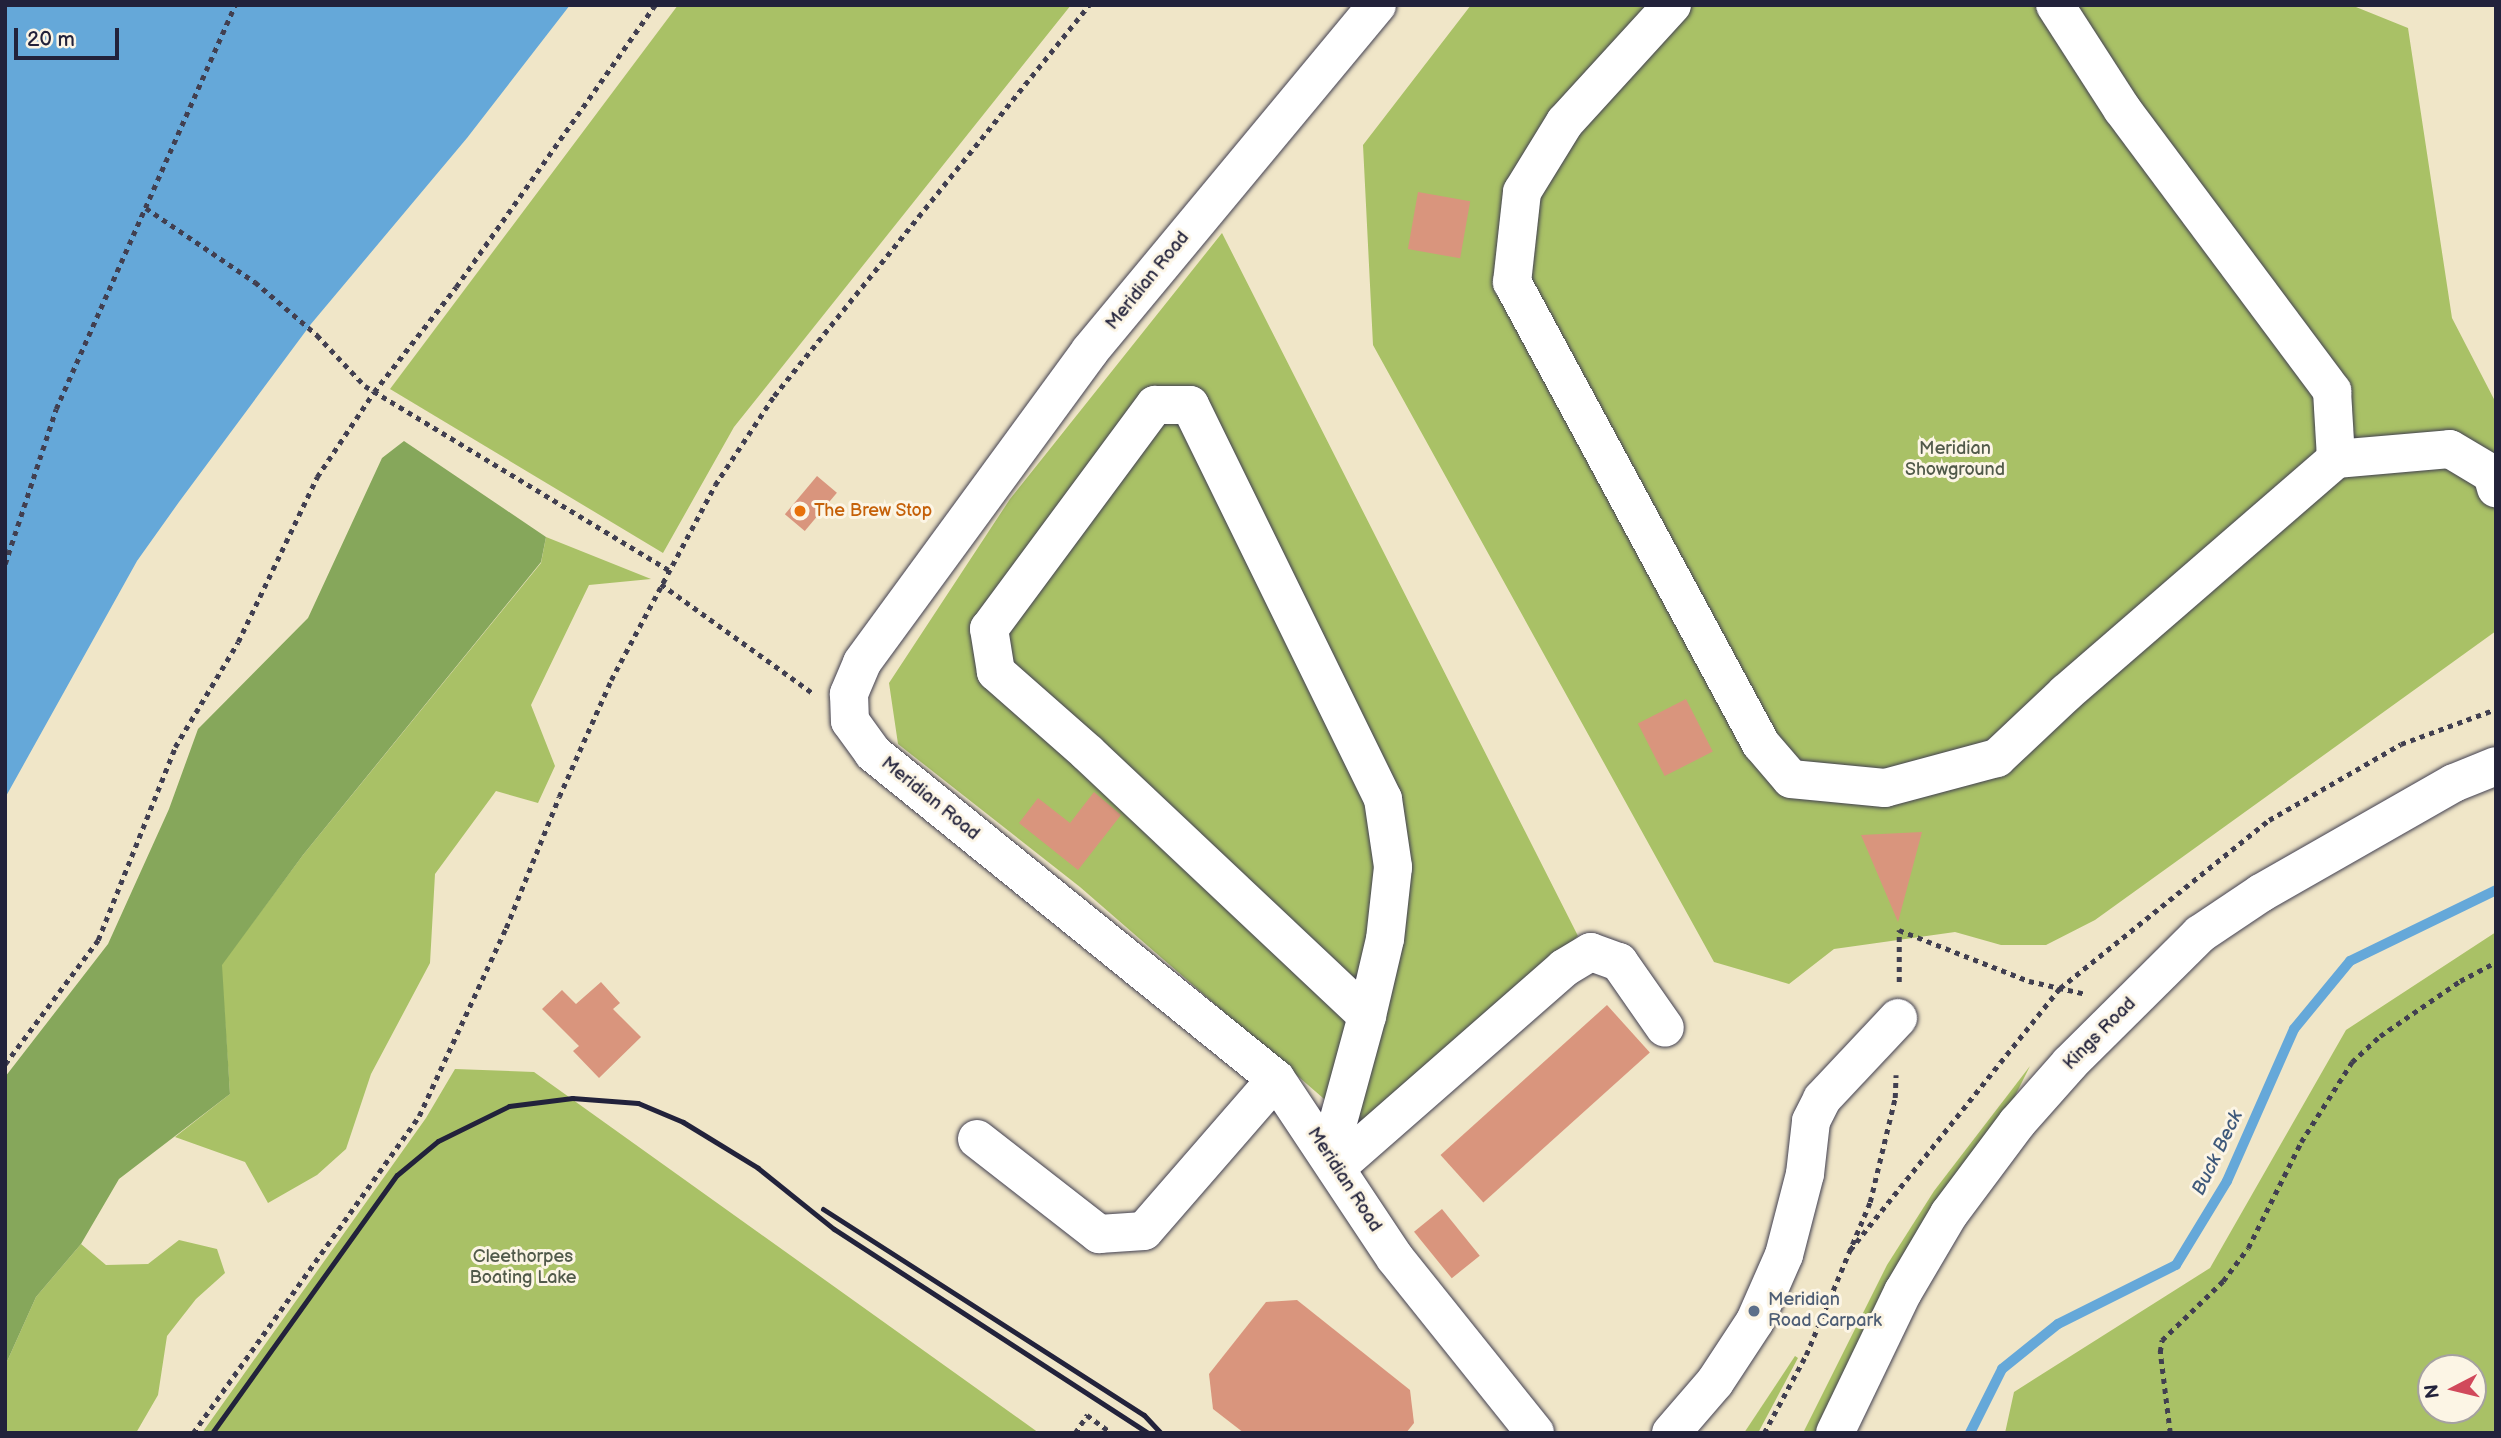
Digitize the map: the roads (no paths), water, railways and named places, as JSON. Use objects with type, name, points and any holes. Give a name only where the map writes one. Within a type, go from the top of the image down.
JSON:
[{"type":"street","name":"Meridian Road","points":[[1377,5],[1090,351],[862,663],[849,694],[850,720],[873,753],[1276,1079],[1395,1258],[1535,1433]]},
{"type":"street","points":[[1672,5],[1565,122],[1522,192],[1512,282],[1760,744],[1791,779],[1885,788],[1997,758],[2076,684],[2336,459],[2450,449],[2492,474],[2496,488]]},
{"type":"street","points":[[2055,5],[2122,109],[2332,391],[2336,459]]},
{"type":"street","points":[[1333,1161],[1367,1016],[1385,939],[1393,867],[1383,799],[1190,405],[1154,405],[989,628],[996,671],[1088,753],[1367,1016]]},
{"type":"street","name":"Kings Road","points":[[1835,1433],[1903,1292],[1949,1214],[2017,1123],[2070,1063],[2200,934],[2261,892],[2454,783],[2496,766]]},
{"type":"street","points":[[1333,1161],[1564,968],[1591,952],[1619,962],[1665,1028]]},
{"type":"street","points":[[1671,1433],[1715,1382],[1755,1321],[1784,1255],[1805,1174],[1811,1121],[1822,1099],[1898,1018]]},
{"type":"street","points":[[977,1139],[1099,1234],[1143,1231],[1276,1079]]},
{"type":"water","points":[[5,5],[570,5],[467,138],[311,324],[179,502],[137,561],[5,798]]},
{"type":"waterway","name":"Buck Beck","points":[[1970,1433],[2002,1369],[2058,1324],[2176,1265],[2227,1181],[2294,1029],[2350,961],[2496,890]]},
{"type":"railway","points":[[212,1433],[397,1175],[438,1141],[509,1106],[572,1098],[638,1103],[683,1122],[758,1168],[834,1229],[1148,1433]]},
{"type":"railway","points":[[823,1209],[1144,1415],[1161,1433]]},
{"type":"place","name":"The Brew Stop","points":[[800,511]]},
{"type":"place","name":"Meridian Road Carpark","points":[[1754,1311]]},
{"type":"park label","name":"Meridian Showground","points":[[1955,460]]},
{"type":"park label","name":"Cleethorpes Boating Lake","points":[[523,1268]]}]
